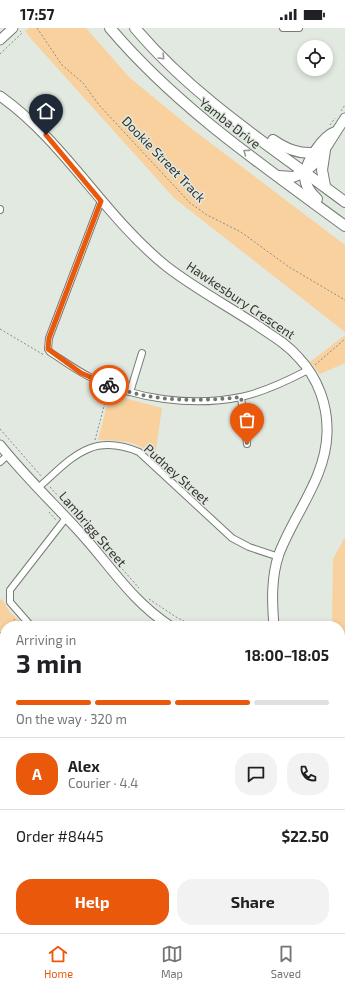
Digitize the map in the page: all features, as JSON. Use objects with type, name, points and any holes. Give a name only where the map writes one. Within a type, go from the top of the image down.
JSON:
[{"type":"main road","name":"Yamba Drive","points":[[110,28],[174,95],[210,126],[345,226]]},
{"type":"main road","name":"Yamba Drive","points":[[135,28],[174,70],[207,99],[345,202]]},
{"type":"main road","points":[[248,129],[263,134],[291,151],[304,154],[314,153]]},
{"type":"main road","points":[[325,150],[322,170],[325,186]]},
{"type":"main road","points":[[277,176],[293,177],[305,172],[305,181],[308,189],[313,196],[324,205],[332,216]]},
{"type":"street","points":[[0,40],[14,28]]},
{"type":"street","points":[[282,28],[299,28]]},
{"type":"street","name":"Hawkesbury Crescent","points":[[0,96],[24,114],[46,135],[101,201],[167,266],[285,344],[300,359],[308,370],[322,397],[327,420],[326,446],[321,469],[289,531],[278,557],[272,593],[274,621]]},
{"type":"street","points":[[305,172],[306,164],[314,153],[329,134],[334,132],[345,118]]},
{"type":"street","points":[[305,172],[317,162],[334,137],[334,132]]},
{"type":"street","points":[[101,201],[49,338],[48,349],[81,373],[112,387],[170,400],[241,397],[278,384],[308,370]]},
{"type":"street","points":[[130,392],[142,353]]},
{"type":"street","points":[[241,397],[247,444]]},
{"type":"street","name":"Lambrigg Street","points":[[0,445],[8,455],[41,481],[66,518],[136,599],[152,614],[162,621]]},
{"type":"street","name":"Pudney Street","points":[[41,481],[75,456],[93,447],[124,446],[138,452],[232,538],[249,547],[278,557]]},
{"type":"street","points":[[0,462],[8,455]]},
{"type":"street","points":[[26,621],[10,602],[10,590],[66,518]]},
{"type":"path","points":[[0,54],[22,32],[18,28]]},
{"type":"path","name":"Dookie Street Track","points":[[37,28],[62,65],[84,82],[99,105],[190,203],[207,215],[241,232],[288,267],[345,300]]},
{"type":"path","points":[[0,329],[41,354],[47,355]]},
{"type":"path","points":[[308,370],[345,340]]},
{"type":"path","points":[[93,447],[108,390],[113,392]]},
{"type":"path","points":[[0,429],[41,481],[76,516]]},
{"type":"path","points":[[116,562],[141,591]]},
{"type":"path","points":[[146,596],[184,621]]},
{"type":"path","points":[[13,621],[20,615]]},
{"type":"shaded area","points":[[29,28],[86,28],[129,77],[192,129],[345,245],[345,332],[174,198],[32,40],[25,31]]},
{"type":"shaded area","points":[[345,335],[345,363],[320,374],[310,362]]},
{"type":"shaded area","points":[[110,394],[162,408],[155,457],[142,447],[129,442],[98,440]]},
{"type":"shaded area","points":[[345,537],[345,621],[332,621],[333,559]]},
{"type":"shaded area","points":[[2,599],[9,611],[20,621],[0,621],[0,600]]},
{"type":"way so far","points":[[109,385],[130,392],[170,400],[224,399],[241,397],[247,444]]},
{"type":"route","points":[[46,135],[101,201],[49,338],[48,349],[50,352],[81,373],[109,385]]}]
